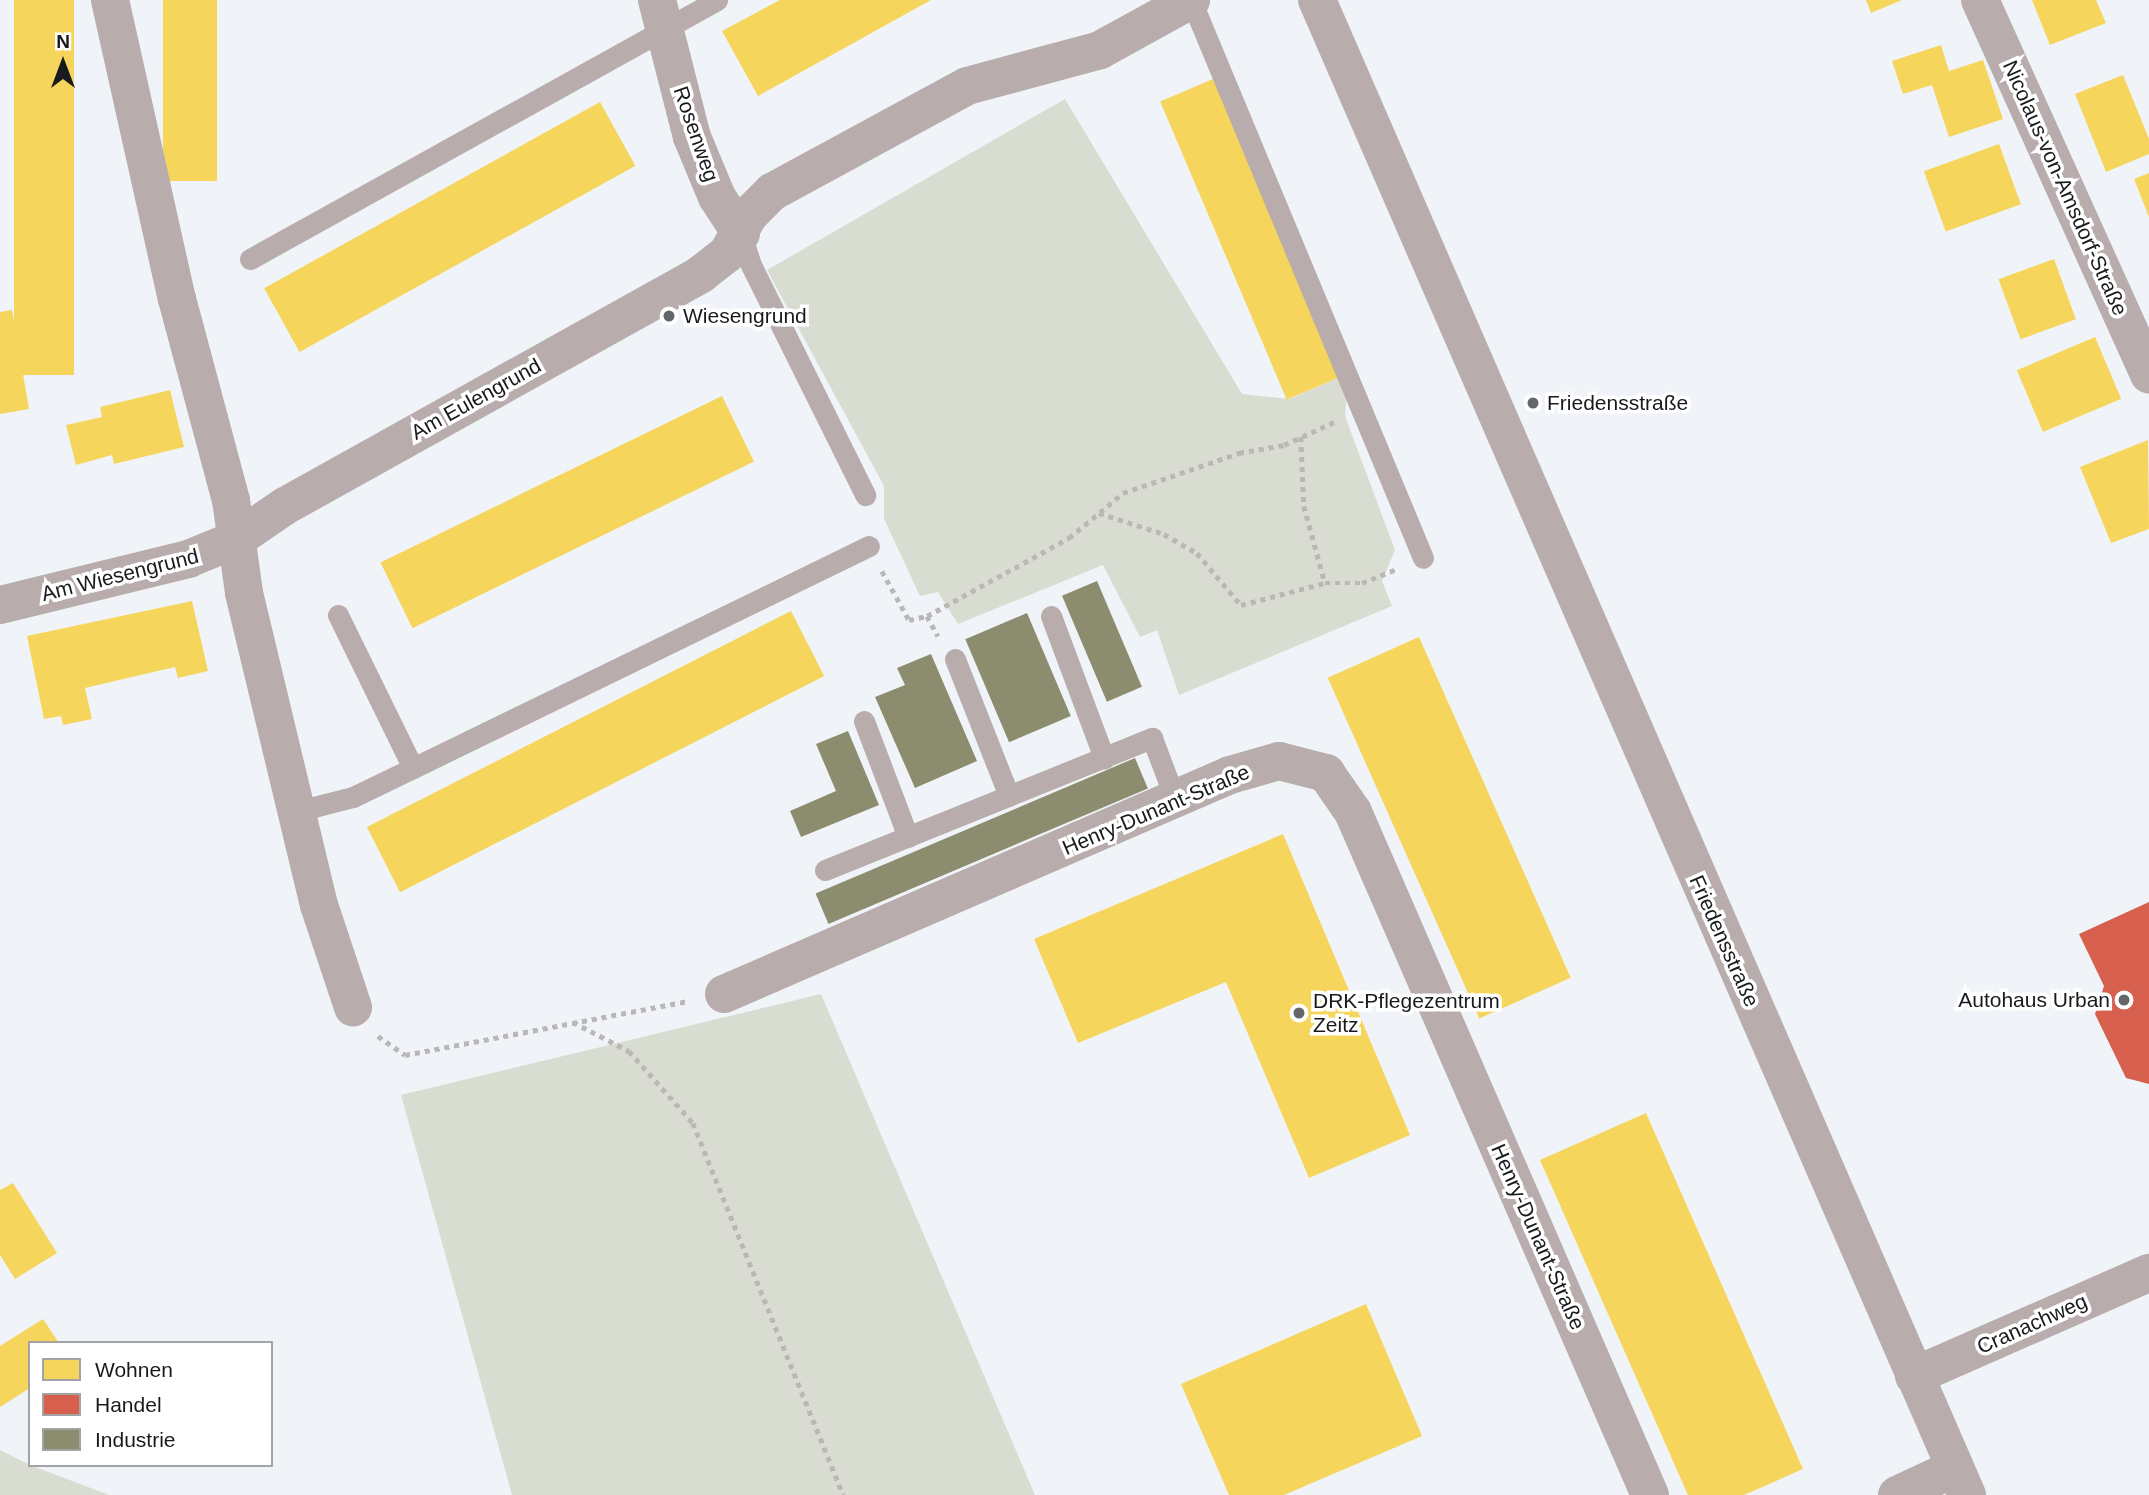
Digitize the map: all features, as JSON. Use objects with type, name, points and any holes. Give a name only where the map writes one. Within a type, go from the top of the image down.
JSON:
[{"type":"street","points":[[110,0],[177,299],[231,500],[244,593],[319,905],[353,1007]]},
{"type":"street","name":"Am Eulengrund","points":[[237,539],[285,506],[701,274],[727,254],[741,234],[749,215],[772,192],[967,86],[1100,50],[1191,0]]},
{"type":"street","name":"Friedensstraße","points":[[1317,0],[1961,1482]]},
{"type":"street","name":"Nicolaus-von-Amsdorf-Straße","points":[[1980,0],[2149,376]]},
{"type":"street","name":"Rosenweg","points":[[660,15],[692,137],[717,197],[741,234]]},
{"type":"street","name":"Am Wiesengrund","points":[[0,605],[188,559],[237,539]]},
{"type":"street","name":"Henry-Dunant-Straße","points":[[723,994],[1175,799],[1279,761],[1326,773],[1343,794],[1650,1495]]},
{"type":"street","name":"Cranachweg","points":[[1914,1376],[2149,1273]]},
{"type":"street","points":[[1896,1495],[1961,1482]]},
{"type":"lane","points":[[250,259],[660,15],[717,0]]},
{"type":"lane","points":[[1191,0],[1364,408],[1423,558]]},
{"type":"lane","points":[[741,234],[751,265],[865,495]]},
{"type":"lane","points":[[298,811],[354,797],[869,547]]},
{"type":"lane","points":[[338,615],[413,768]]},
{"type":"lane","points":[[1051,616],[1104,758]]},
{"type":"lane","points":[[955,659],[1009,796]]},
{"type":"lane","points":[[864,721],[908,837]]},
{"type":"lane","points":[[825,870],[1152,738],[1175,799]]},
{"type":"path","points":[[869,547],[909,620],[927,616],[1047,551],[1124,493],[1173,473],[1301,437],[1364,408]]},
{"type":"path","points":[[1301,437],[1304,506],[1325,583]]},
{"type":"path","points":[[1099,513],[1164,534],[1198,553],[1241,605],[1325,583],[1362,583],[1423,558]]},
{"type":"path","points":[[353,1007],[370,1031],[405,1055],[723,994]]},
{"type":"path","points":[[573,1022],[629,1051],[693,1124],[844,1495]]},
{"type":"shaded area","points":[[1065,99],[1242,394],[1290,399],[1349,373],[1345,416],[1395,550],[1382,581],[1392,606],[1179,695],[1157,630],[1140,637],[1103,565],[958,624],[938,592],[920,596],[884,519],[884,486],[767,270]]},
{"type":"shaded area","points":[[821,994],[1035,1495],[512,1495],[401,1095]]},
{"type":"shaded area","points":[[0,1450],[28,1464],[28,1467],[35,1467],[109,1495],[0,1495]]},
{"type":"building: Wohnen","points":[[14,0],[74,0],[74,375],[14,375]]},
{"type":"building: Wohnen","points":[[163,0],[217,0],[217,181],[163,181]]},
{"type":"building: Wohnen","points":[[780,0],[931,0],[758,96],[722,31]]},
{"type":"building: Wohnen","points":[[1866,0],[1902,0],[1871,13]]},
{"type":"building: Wohnen","points":[[2032,0],[2096,0],[2106,23],[2050,45]]},
{"type":"building: Wohnen","points":[[1941,45],[1949,71],[1983,60],[2003,119],[1949,137],[1932,85],[1903,94],[1892,61]]},
{"type":"building: Wohnen","points":[[2123,75],[2149,139],[2149,154],[2106,172],[2075,94]]},
{"type":"building: Wohnen","points":[[1220,76],[1347,374],[1287,400],[1160,101]]},
{"type":"building: Wohnen","points":[[600,102],[635,166],[300,352],[264,288]]},
{"type":"building: Wohnen","points":[[1999,144],[2021,204],[1946,232],[1924,171]]},
{"type":"building: Wohnen","points":[[2149,173],[2149,217],[2134,179]]},
{"type":"building: Wohnen","points":[[2054,259],[2076,319],[2020,339],[1999,279]]},
{"type":"building: Wohnen","points":[[12,310],[29,409],[0,414],[0,312]]},
{"type":"building: Wohnen","points":[[2095,337],[2121,399],[2043,432],[2017,370]]},
{"type":"building: Wohnen","points":[[170,390],[184,447],[114,464],[112,455],[76,465],[66,425],[102,417],[100,407]]},
{"type":"building: Wohnen","points":[[722,396],[754,462],[412,628],[380,563]]},
{"type":"building: Wohnen","points":[[2148,440],[2149,529],[2111,543],[2080,467]]},
{"type":"building: Wohnen","points":[[192,601],[208,671],[178,678],[175,667],[85,688],[92,719],[63,725],[61,716],[44,719],[27,636]]},
{"type":"building: Wohnen","points":[[791,611],[824,676],[400,892],[367,827]]},
{"type":"building: Wohnen","points":[[1419,637],[1571,978],[1479,1018],[1328,678]]},
{"type":"building: Wohnen","name":"DRK-Pflegezentrum Zeitz","points":[[1283,834],[1410,1135],[1309,1178],[1226,982],[1078,1043],[1034,939]]},
{"type":"building: Wohnen","points":[[1646,1113],[1803,1469],[1744,1495],[1688,1495],[1540,1160]]},
{"type":"building: Wohnen","points":[[13,1183],[57,1253],[15,1279],[0,1255],[0,1190]]},
{"type":"building: Wohnen","points":[[1366,1304],[1422,1436],[1284,1495],[1229,1495],[1181,1384]]},
{"type":"building: Wohnen","points":[[43,1319],[58,1341],[28,1341],[28,1389],[0,1407],[0,1346]]},
{"type":"building: Handel","name":"Autohaus Urban","points":[[2149,902],[2149,1084],[2126,1078],[2095,1014],[2104,986],[2079,934]]},
{"type":"building: Industrie","points":[[1097,581],[1142,687],[1107,702],[1062,596]]},
{"type":"building: Industrie","points":[[1027,613],[1071,716],[1009,742],[965,639]]},
{"type":"building: Industrie","points":[[931,654],[977,761],[915,788],[875,697],[905,685],[897,668]]},
{"type":"building: Industrie","points":[[848,731],[879,805],[801,837],[790,811],[836,791],[816,744]]},
{"type":"building: Industrie","points":[[1135,758],[1148,788],[828,924],[816,894]]},
{"type":"place","name":"Wiesengrund","points":[[669,316]]},
{"type":"place","name":"Friedensstraße","points":[[1533,403]]},
{"type":"place","name":"Autohaus Urban","points":[[2124,1000]]},
{"type":"place","name":"DRK-Pflegezentrum Zeitz","points":[[1299,1013]]}]
